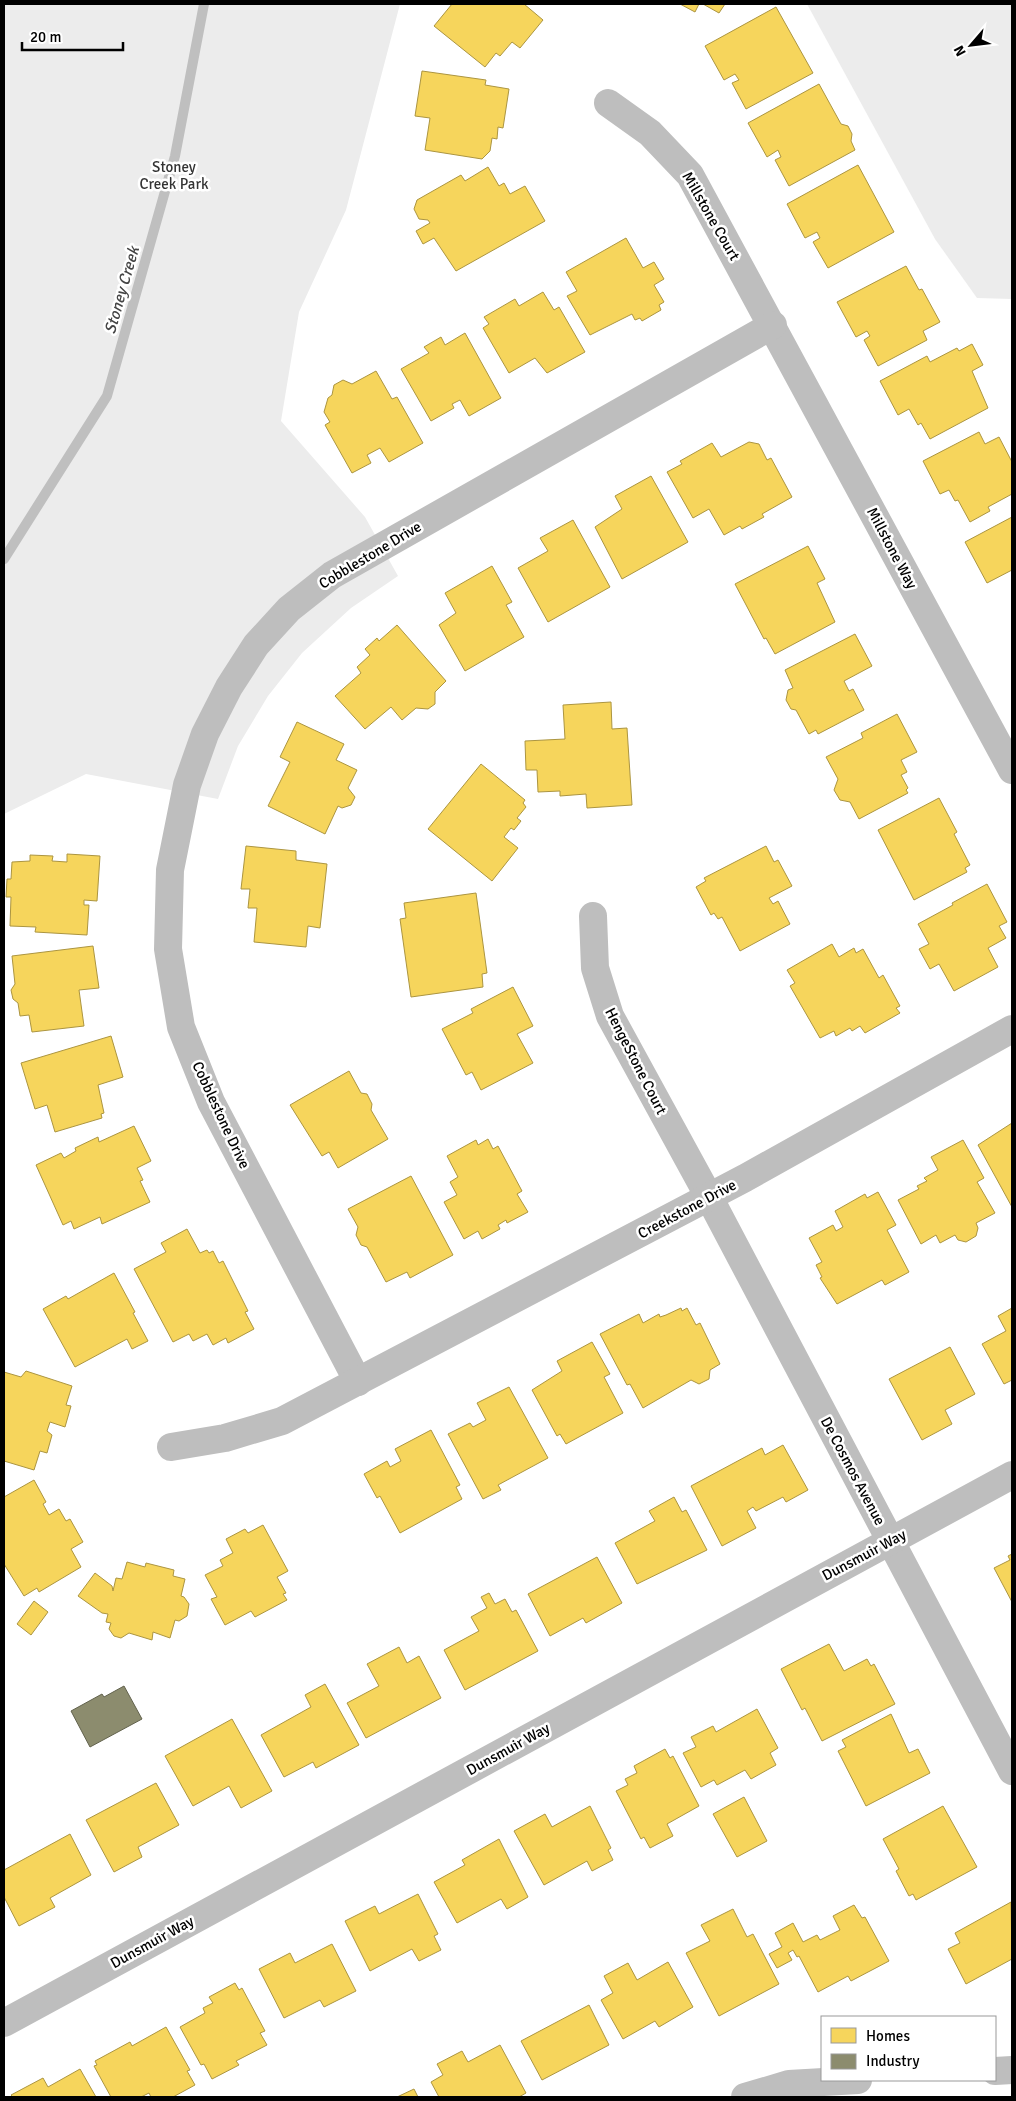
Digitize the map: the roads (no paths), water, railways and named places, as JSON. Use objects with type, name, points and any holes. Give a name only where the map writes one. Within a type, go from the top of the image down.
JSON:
[{"type":"street","name":"Millstone Court","points":[[608,102],[650,133],[690,175],[773,325]]},
{"type":"street","name":"Millstone Way","points":[[773,325],[1012,770]]},
{"type":"street","name":"Cobblestone Drive","points":[[358,1382],[211,1102],[182,1027],[168,949],[170,870],[187,785],[205,734],[229,687],[256,645],[288,609],[332,575],[773,325]]},
{"type":"street","name":"HengeStone Court","points":[[593,916],[595,968],[610,1016],[709,1197]]},
{"type":"street","name":"Creekstone Drive","points":[[171,1447],[225,1438],[282,1421],[709,1197],[1012,1029]]},
{"type":"street","name":"De Cosmos Avenue","points":[[709,1197],[1012,1771]]},
{"type":"street","name":"Dunsmuir Way","points":[[4,2023],[1012,1475]]},
{"type":"street","points":[[996,2071],[1012,2070]]},
{"type":"street","points":[[745,2097],[789,2084],[841,2081]]},
{"type":"waterway","name":"Stoney Creek","points":[[4,559],[107,396],[175,156],[204,4]]},
{"type":"park label","name":"Stoney Creek Park","points":[[174,176]]}]
